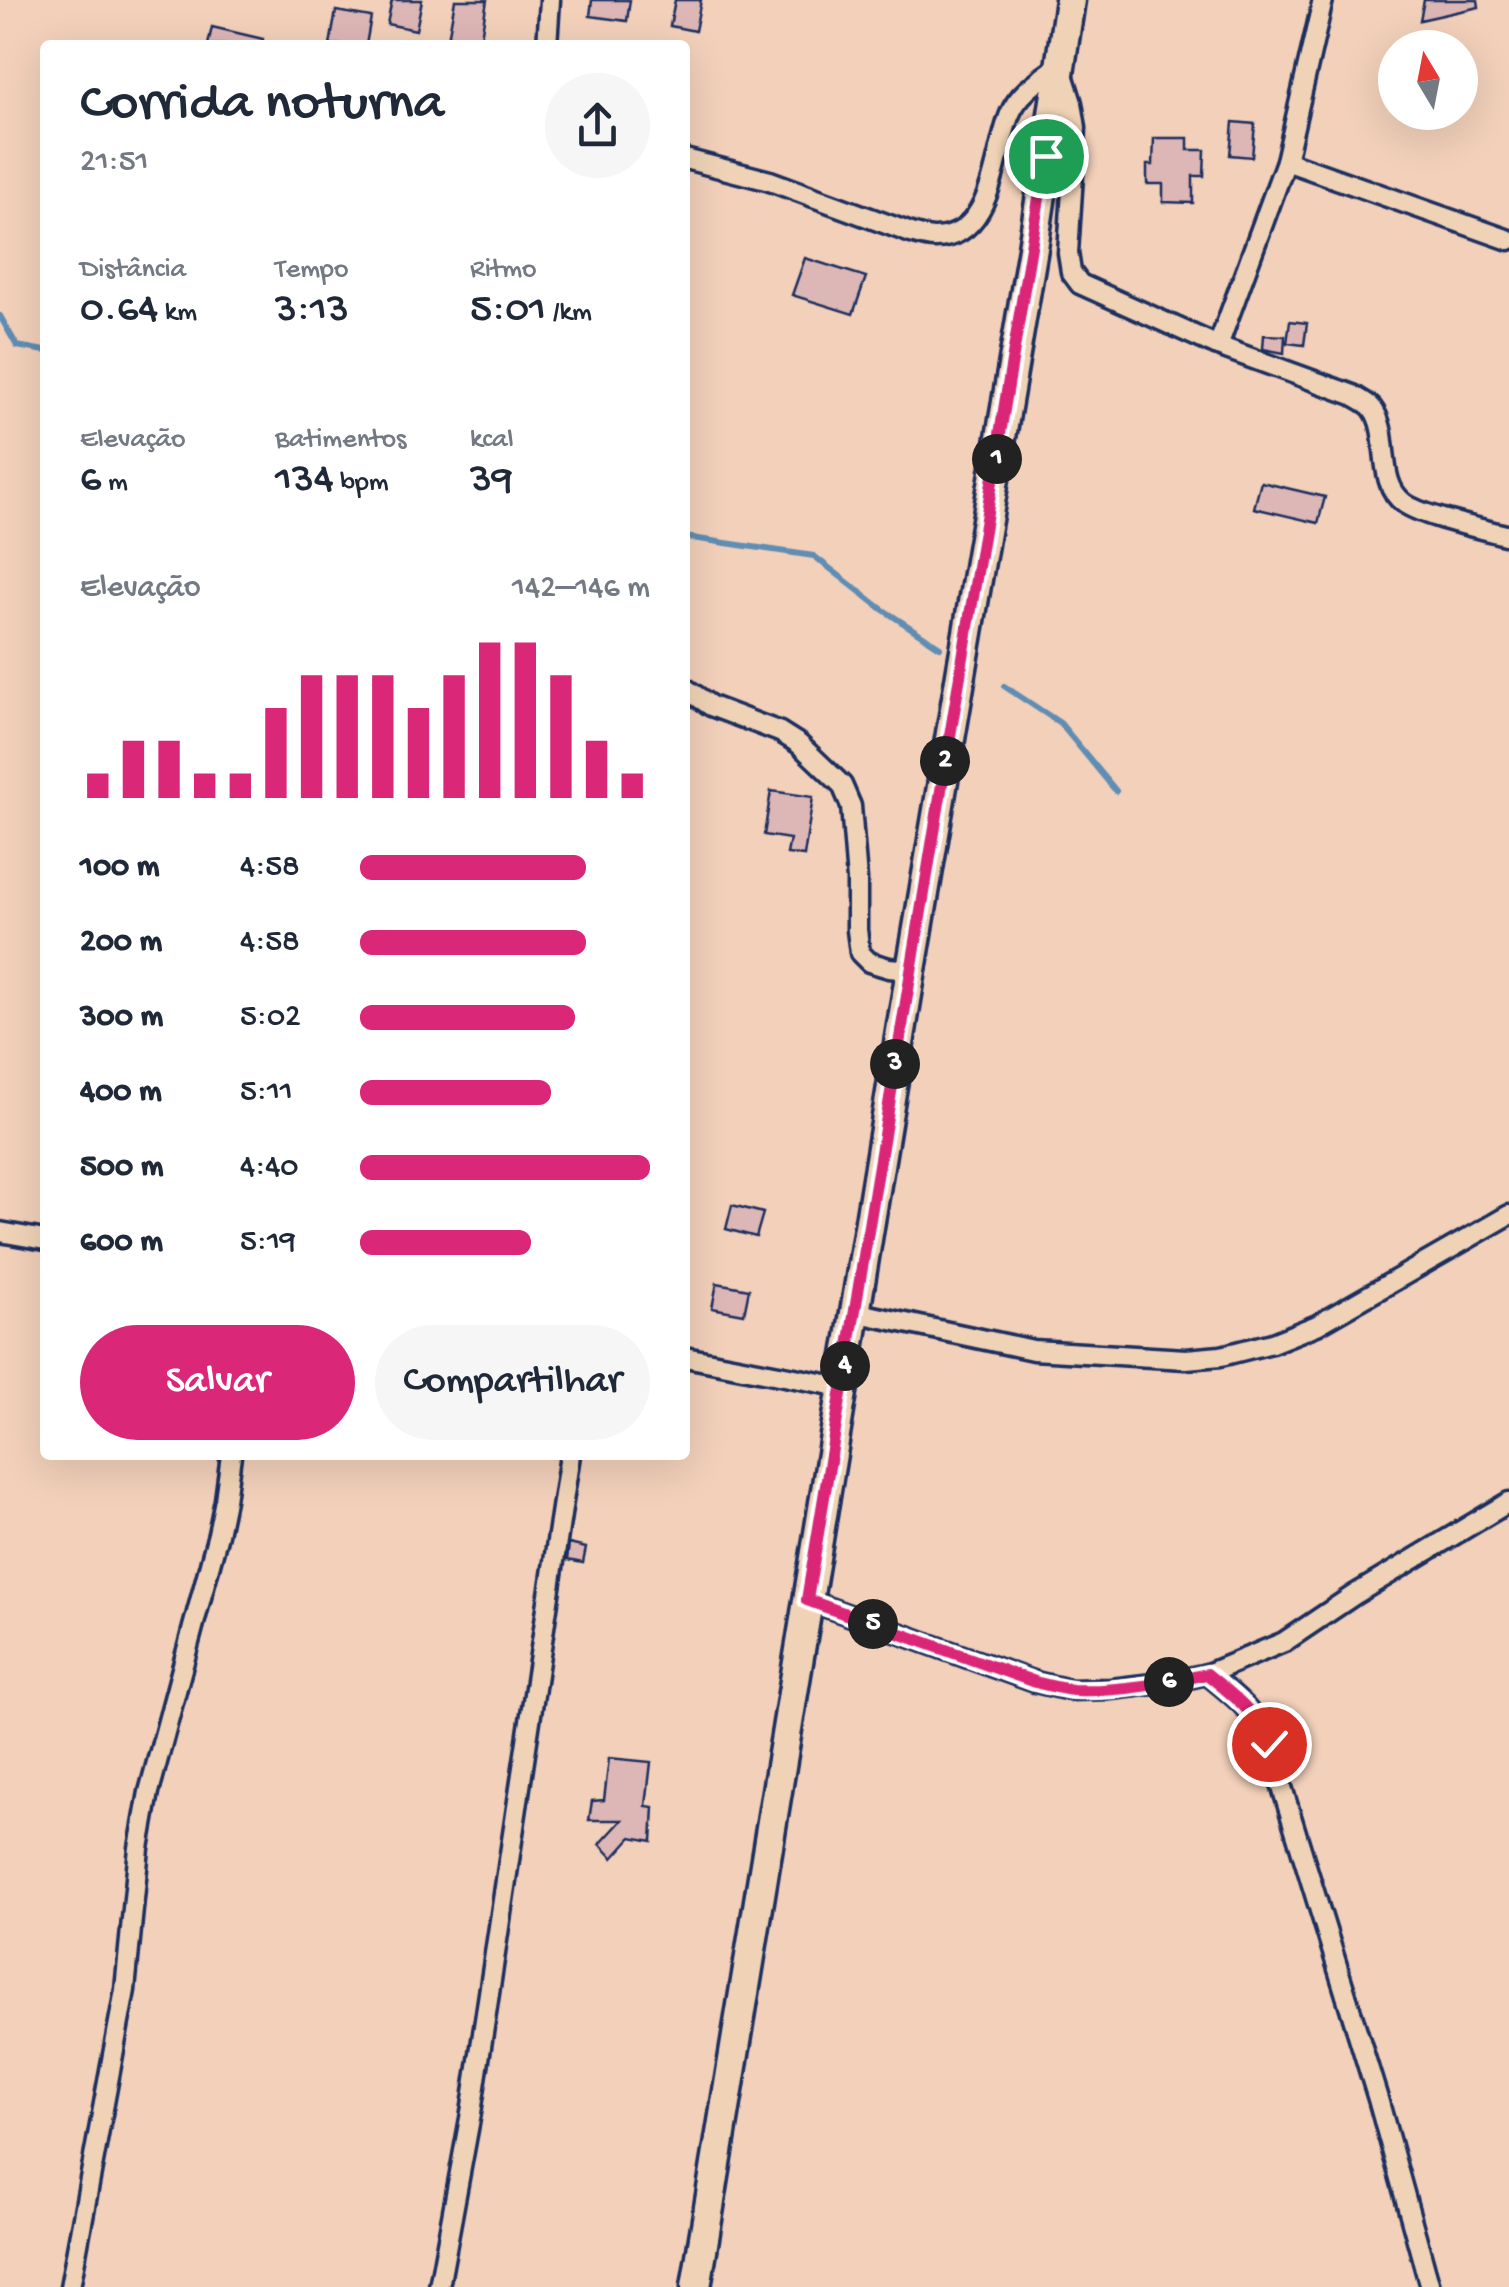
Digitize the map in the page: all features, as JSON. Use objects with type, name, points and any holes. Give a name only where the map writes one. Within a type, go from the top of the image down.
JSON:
[{"type":"main road","points":[[696,2287],[854,1312],[1033,248],[1070,0]]},
{"type":"street","points":[[547,40],[550,0]]},
{"type":"street","points":[[1218,346],[1286,161],[1323,0]]},
{"type":"street","points":[[690,160],[770,181],[911,233],[946,236],[973,220],[989,194],[1010,111],[1022,94],[1060,65],[1076,128],[1068,253],[1071,272],[1080,284],[1218,346],[1353,395],[1372,407],[1379,422],[1389,482],[1402,502],[1509,536]]},
{"type":"street","points":[[1286,161],[1509,240]]},
{"type":"street","points":[[690,691],[711,706],[780,732],[842,785],[850,806],[860,953],[868,962],[911,970]]},
{"type":"street","points":[[854,1312],[1033,1350],[1186,1359],[1221,1356],[1317,1326],[1509,1215]]},
{"type":"street","points":[[0,1232],[40,1239]]},
{"type":"street","points":[[690,1358],[842,1387]]},
{"type":"street","points":[[70,2287],[126,1990],[139,1848],[149,1792],[218,1534],[229,1460]]},
{"type":"street","points":[[439,2287],[471,2114],[569,1460]]},
{"type":"street","points":[[807,1600],[1035,1682],[1070,1690],[1170,1682],[1207,1674],[1284,1642],[1509,1502]]},
{"type":"street","points":[[1207,1674],[1258,1721],[1269,1744],[1378,2099],[1430,2287]]},
{"type":"building","points":[[392,0],[422,0],[416,30],[387,24]]},
{"type":"building","points":[[455,0],[487,0],[481,40],[448,39]]},
{"type":"building","points":[[592,0],[630,0],[627,21],[590,16]]},
{"type":"building","points":[[675,0],[701,0],[695,31],[670,26]]},
{"type":"building","points":[[1424,0],[1478,0],[1479,7],[1420,20]]},
{"type":"building","points":[[336,11],[371,17],[367,40],[331,40]]},
{"type":"building","points":[[212,27],[263,39],[263,40],[209,40]]},
{"type":"building","points":[[1233,122],[1255,124],[1252,157],[1230,155]]},
{"type":"building","points":[[1154,138],[1188,138],[1188,150],[1205,150],[1204,176],[1193,176],[1193,203],[1163,202],[1163,184],[1147,184],[1147,165],[1153,165]]},
{"type":"building","points":[[805,258],[866,277],[853,314],[792,295]]},
{"type":"building","points":[[1290,321],[1307,323],[1304,345],[1287,343]]},
{"type":"building","points":[[1264,335],[1285,336],[1284,353],[1263,349]]},
{"type":"building","points":[[1261,482],[1325,497],[1318,523],[1254,508]]},
{"type":"building","points":[[771,791],[813,797],[804,856],[787,854],[790,839],[764,835]]},
{"type":"building","points":[[732,1205],[763,1213],[756,1237],[726,1229]]},
{"type":"building","points":[[717,1283],[749,1289],[744,1314],[712,1308]]},
{"type":"building","points":[[569,1544],[586,1548],[583,1563],[567,1560]]},
{"type":"building","points":[[609,1758],[651,1762],[646,1806],[654,1807],[652,1841],[632,1837],[613,1858],[600,1844],[622,1820],[589,1820],[592,1801],[604,1800]]},
{"type":"waterway","points":[[0,316],[17,346],[40,350]]},
{"type":"waterway","points":[[690,538],[814,556],[882,609],[940,647]]},
{"type":"waterway","points":[[1004,686],[1060,723],[1116,791]]},
{"type":"route","points":[[1046,156],[807,1600],[1035,1682],[1070,1690],[1111,1689],[1207,1674],[1258,1721],[1269,1744]]}]
